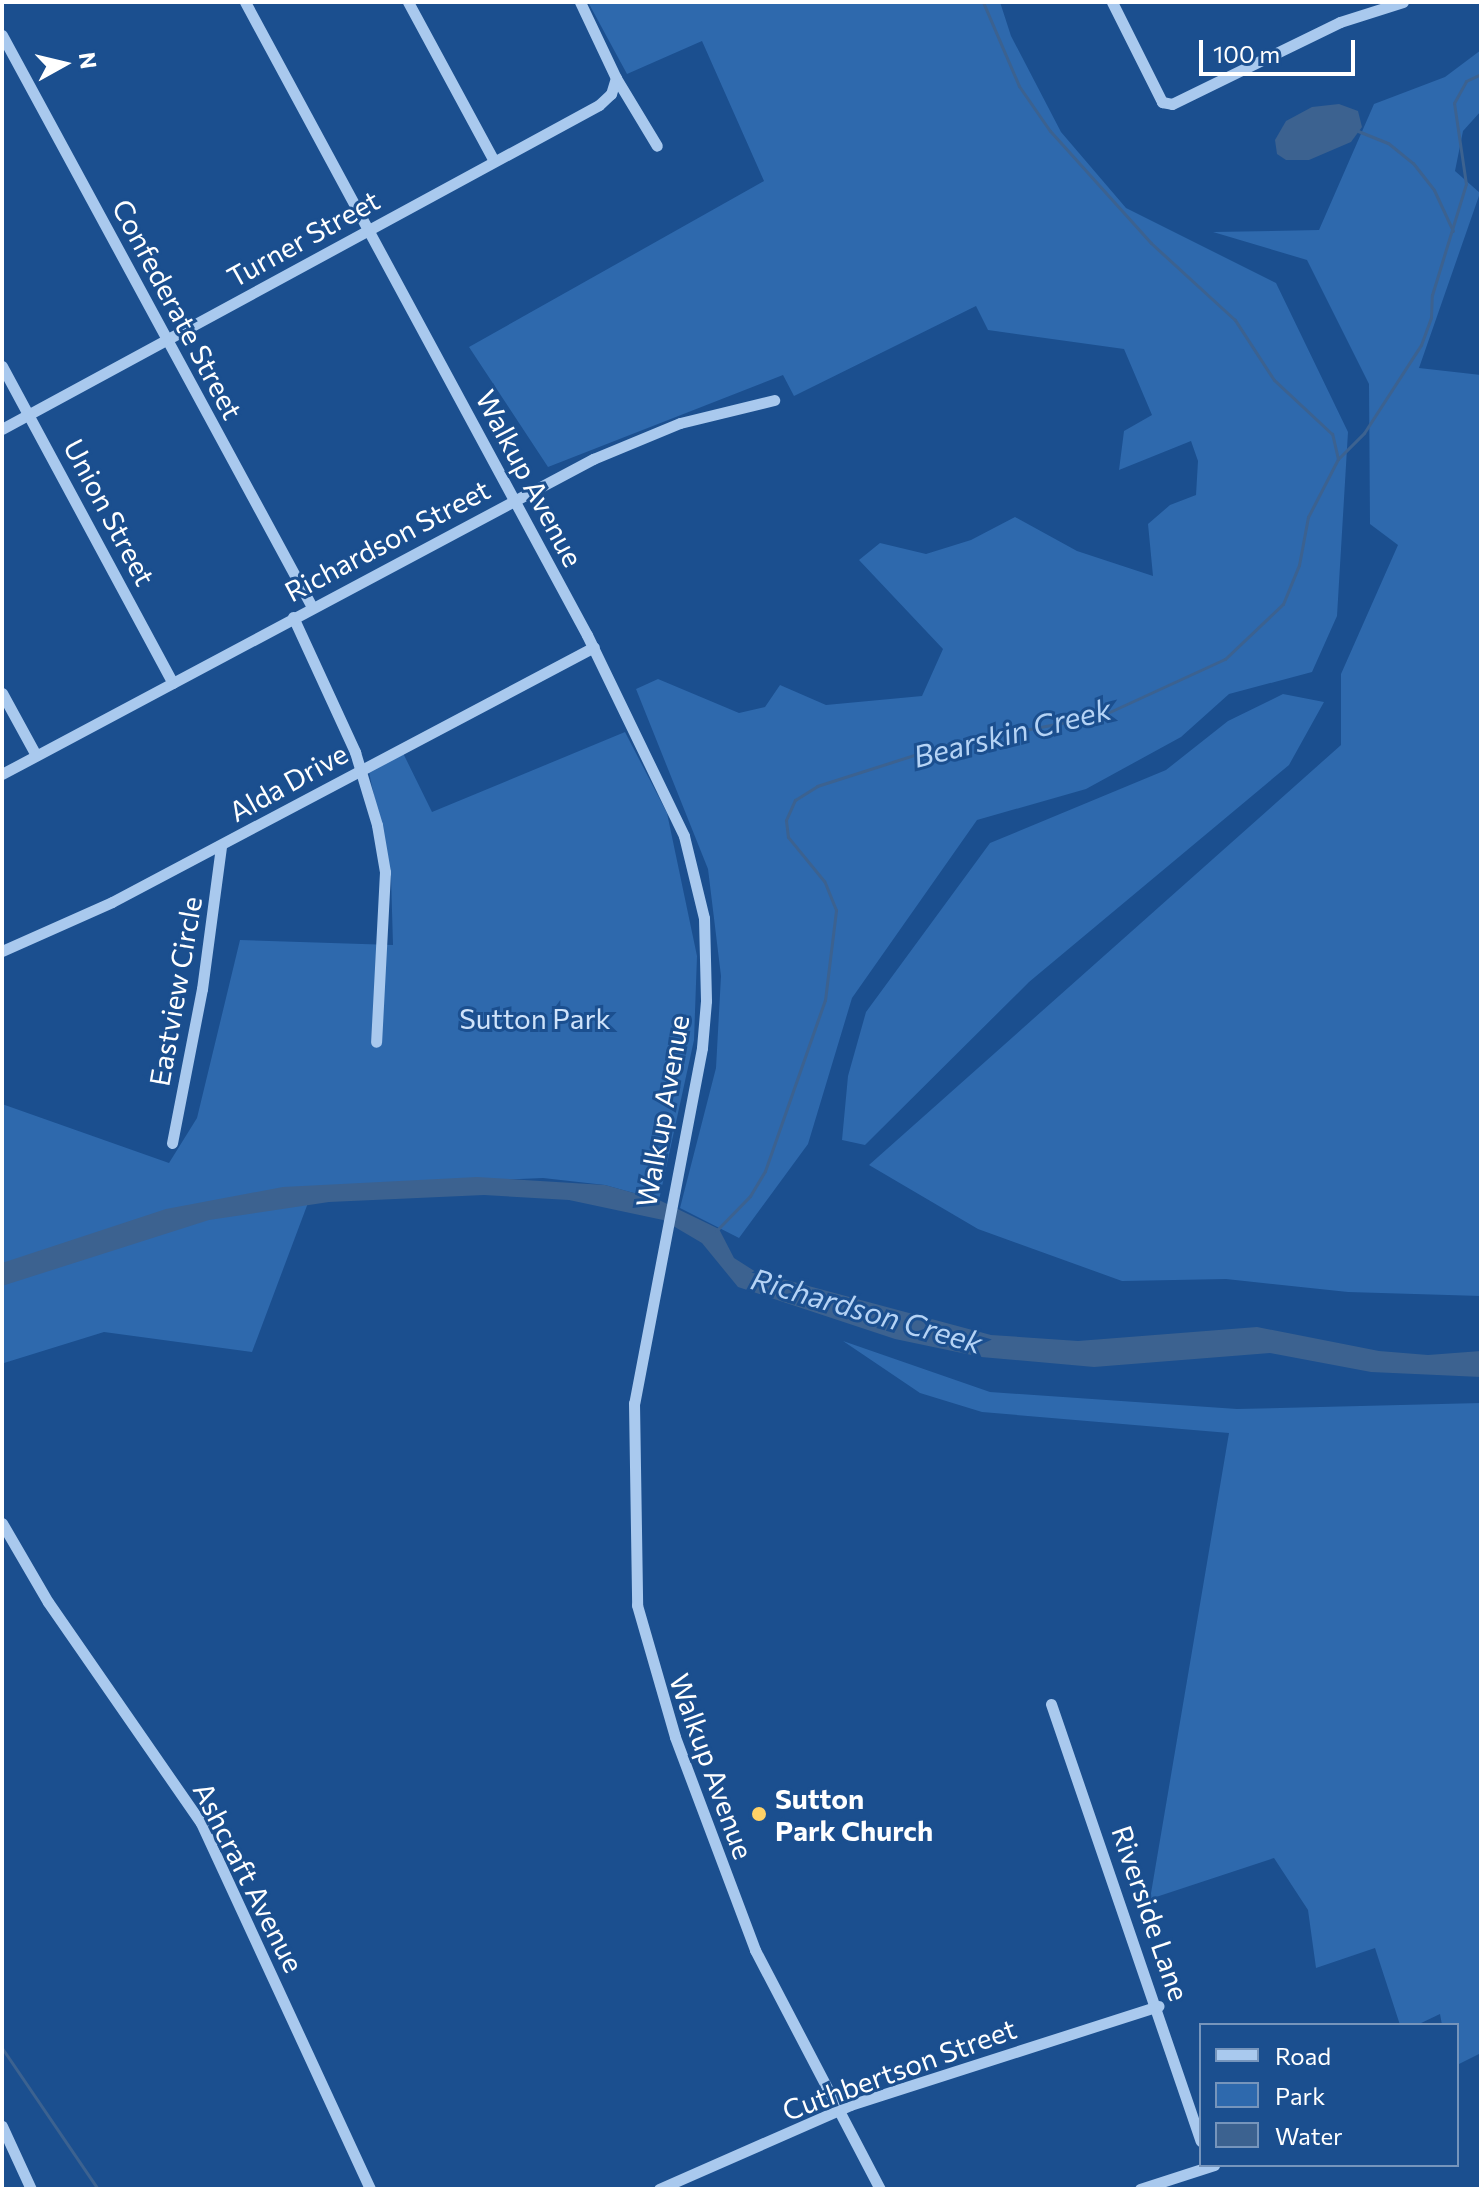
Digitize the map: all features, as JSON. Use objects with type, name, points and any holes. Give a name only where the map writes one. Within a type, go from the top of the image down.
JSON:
[{"type":"street","name":"Walkup Avenue","points":[[245,2],[594,647],[684,836],[704,918],[702,1048],[659,1256],[634,1403],[637,1605],[657,1683],[735,1901],[773,1987],[880,2189]]},
{"type":"street","points":[[408,2],[493,159]]},
{"type":"street","points":[[580,2],[616,78],[657,146]]},
{"type":"street","points":[[1112,2],[1162,102],[1172,104],[1340,22],[1403,2]]},
{"type":"street","name":"Confederate Street","points":[[2,35],[312,607]]},
{"type":"street","name":"Turner Street","points":[[2,429],[368,231],[493,159],[599,105],[611,94],[616,78]]},
{"type":"street","name":"Union Street","points":[[2,366],[173,683]]},
{"type":"street","name":"Richardson Street","points":[[36,755],[514,499],[680,423],[774,400]]},
{"type":"street","points":[[293,617],[362,770],[385,872],[376,1042]]},
{"type":"street","name":"Alda Drive","points":[[2,951],[44,936],[221,847],[594,647]]},
{"type":"street","points":[[2,693],[36,755],[2,774]]},
{"type":"street","name":"Eastview Circle","points":[[172,1143],[202,989],[221,847]]},
{"type":"street","name":"Ashcraft Avenue","points":[[2,1523],[48,1602],[201,1823],[370,2189]]},
{"type":"street","name":"Riverside Lane","points":[[1051,1704],[1159,2006],[1199,2135]]},
{"type":"street","name":"Cuthbertson Street","points":[[659,2189],[839,2110],[1159,2006]]},
{"type":"street","points":[[2,2126],[31,2189]]},
{"type":"street","points":[[1140,2189],[1207,2167]]},
{"type":"green space","points":[[588,2],[1000,2],[1011,36],[1061,132],[1126,208],[1276,283],[1348,432],[1337,616],[1312,672],[1229,694],[1181,737],[1086,789],[977,820],[852,998],[808,1144],[739,1238],[680,1208],[716,1068],[721,976],[708,869],[636,689],[658,679],[739,713],[765,707],[780,685],[826,705],[922,696],[943,649],[859,560],[880,543],[926,554],[971,540],[1015,517],[1077,551],[1153,576],[1148,524],[1170,505],[1196,495],[1198,461],[1191,441],[1119,470],[1124,431],[1152,415],[1124,349],[988,330],[976,306],[794,396],[783,375],[548,467],[469,347],[764,181],[702,41],[627,74]]},
{"type":"green space","points":[[1481,50],[1481,111],[1463,131],[1455,171],[1480,193],[1419,368],[1481,375],[1481,1296],[1348,1292],[1226,1279],[1122,1281],[978,1229],[869,1165],[1341,745],[1341,674],[1398,545],[1370,524],[1369,384],[1307,260],[1213,232],[1319,230],[1374,104],[1445,77]]},
{"type":"green space","points":[[1283,694],[1324,702],[1289,765],[1029,982],[865,1145],[842,1140],[848,1076],[866,1012],[990,843],[1166,770],[1228,721]]},
{"type":"green space","name":"Sutton Park","points":[[625,732],[667,813],[697,956],[694,1040],[659,1200],[605,1185],[543,1178],[314,1187],[252,1352],[104,1332],[4,1363],[2,1104],[169,1163],[197,1118],[240,940],[393,945],[391,877],[369,772],[403,753],[432,812]]},
{"type":"green space","points":[[843,1341],[990,1392],[1237,1409],[1481,1403],[1481,2053],[1459,2064],[1459,2023],[1442,2023],[1440,2014],[1421,2023],[1399,2023],[1375,1948],[1316,1968],[1308,1910],[1274,1858],[1150,1899],[1229,1433],[982,1412],[920,1393]]},
{"type":"water","points":[[1339,104],[1358,111],[1362,127],[1351,142],[1309,160],[1286,160],[1277,154],[1275,140],[1286,121],[1312,107]]},
{"type":"water","name":"Richardson Creek","points":[[477,1177],[605,1185],[659,1200],[719,1229],[734,1258],[756,1272],[991,1335],[1078,1341],[1257,1327],[1379,1351],[1428,1355],[1481,1351],[1481,1377],[1371,1372],[1270,1353],[1094,1367],[981,1357],[895,1339],[738,1287],[702,1243],[663,1220],[569,1200],[484,1195],[329,1202],[209,1220],[2,1286],[2,1263],[166,1209],[283,1187]]},
{"type":"waterway","name":"Bearskin Creek","points":[[716,1231],[750,1196],[765,1171],[825,1000],[836,910],[824,881],[788,837],[786,820],[795,800],[817,786],[942,746],[1103,715],[1225,659],[1283,604],[1299,565],[1308,517],[1338,459],[1332,434],[1274,380],[1235,320],[1151,243],[1050,131],[1019,86],[983,2]]},
{"type":"waterway","points":[[1338,459],[1364,433],[1421,345],[1431,318],[1432,295],[1466,184],[1454,103],[1466,81],[1481,74]]},
{"type":"waterway","points":[[1358,131],[1388,143],[1413,163],[1434,190],[1453,231]]},
{"type":"waterway","points":[[2,2048],[98,2189]]},
{"type":"place","name":"Sutton Park Church","points":[[759,1814]]}]
